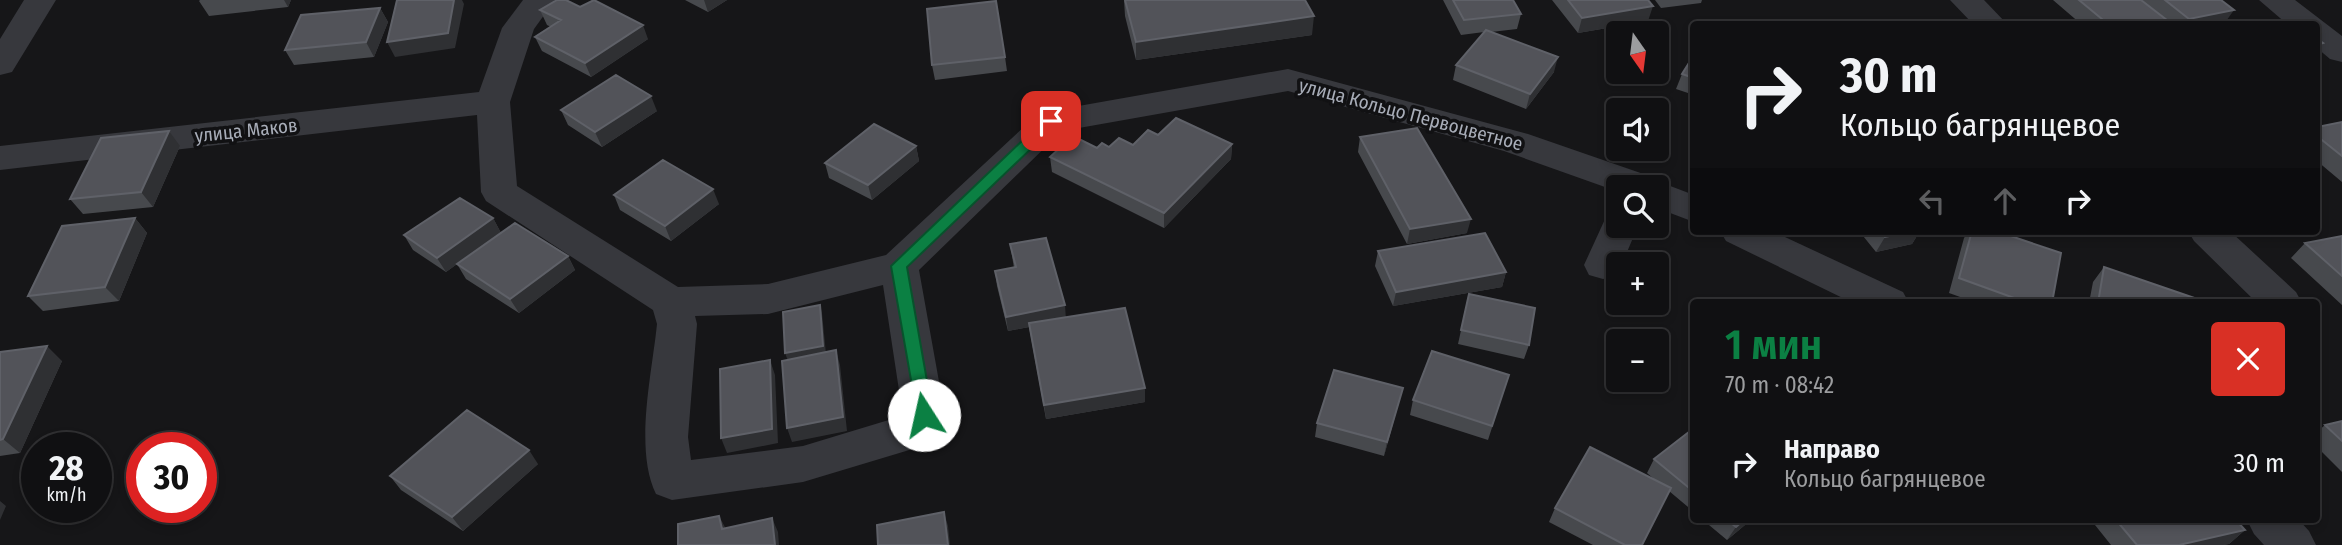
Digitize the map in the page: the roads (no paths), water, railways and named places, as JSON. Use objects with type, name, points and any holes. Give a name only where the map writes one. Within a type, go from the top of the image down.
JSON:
[{"type":"street","points":[[539,0],[518,27],[493,102],[499,192],[671,302],[768,299],[899,266],[924,415],[905,433],[803,464],[672,481],[667,437],[677,324],[671,302]]},
{"type":"street","points":[[1966,0],[1989,21]]},
{"type":"street","points":[[2275,0],[2303,21]]},
{"type":"street","points":[[0,65],[22,16]]},
{"type":"street","points":[[2320,34],[2342,52]]},
{"type":"street","name":"улица Кольцо Первоцветное","points":[[899,266],[1051,121],[1289,80],[1516,142],[1607,175]]},
{"type":"street","name":"улица Маков","points":[[0,158],[493,102]]},
{"type":"street","name":"улица Кольцо Первоцветное","points":[[1669,199],[1690,207]]},
{"type":"street","points":[[1747,235],[1881,299]]},
{"type":"street","points":[[2211,235],[2278,299]]},
{"type":"street","points":[[1603,265],[1614,238]]},
{"type":"street","points":[[2273,523],[2293,545]]}]
